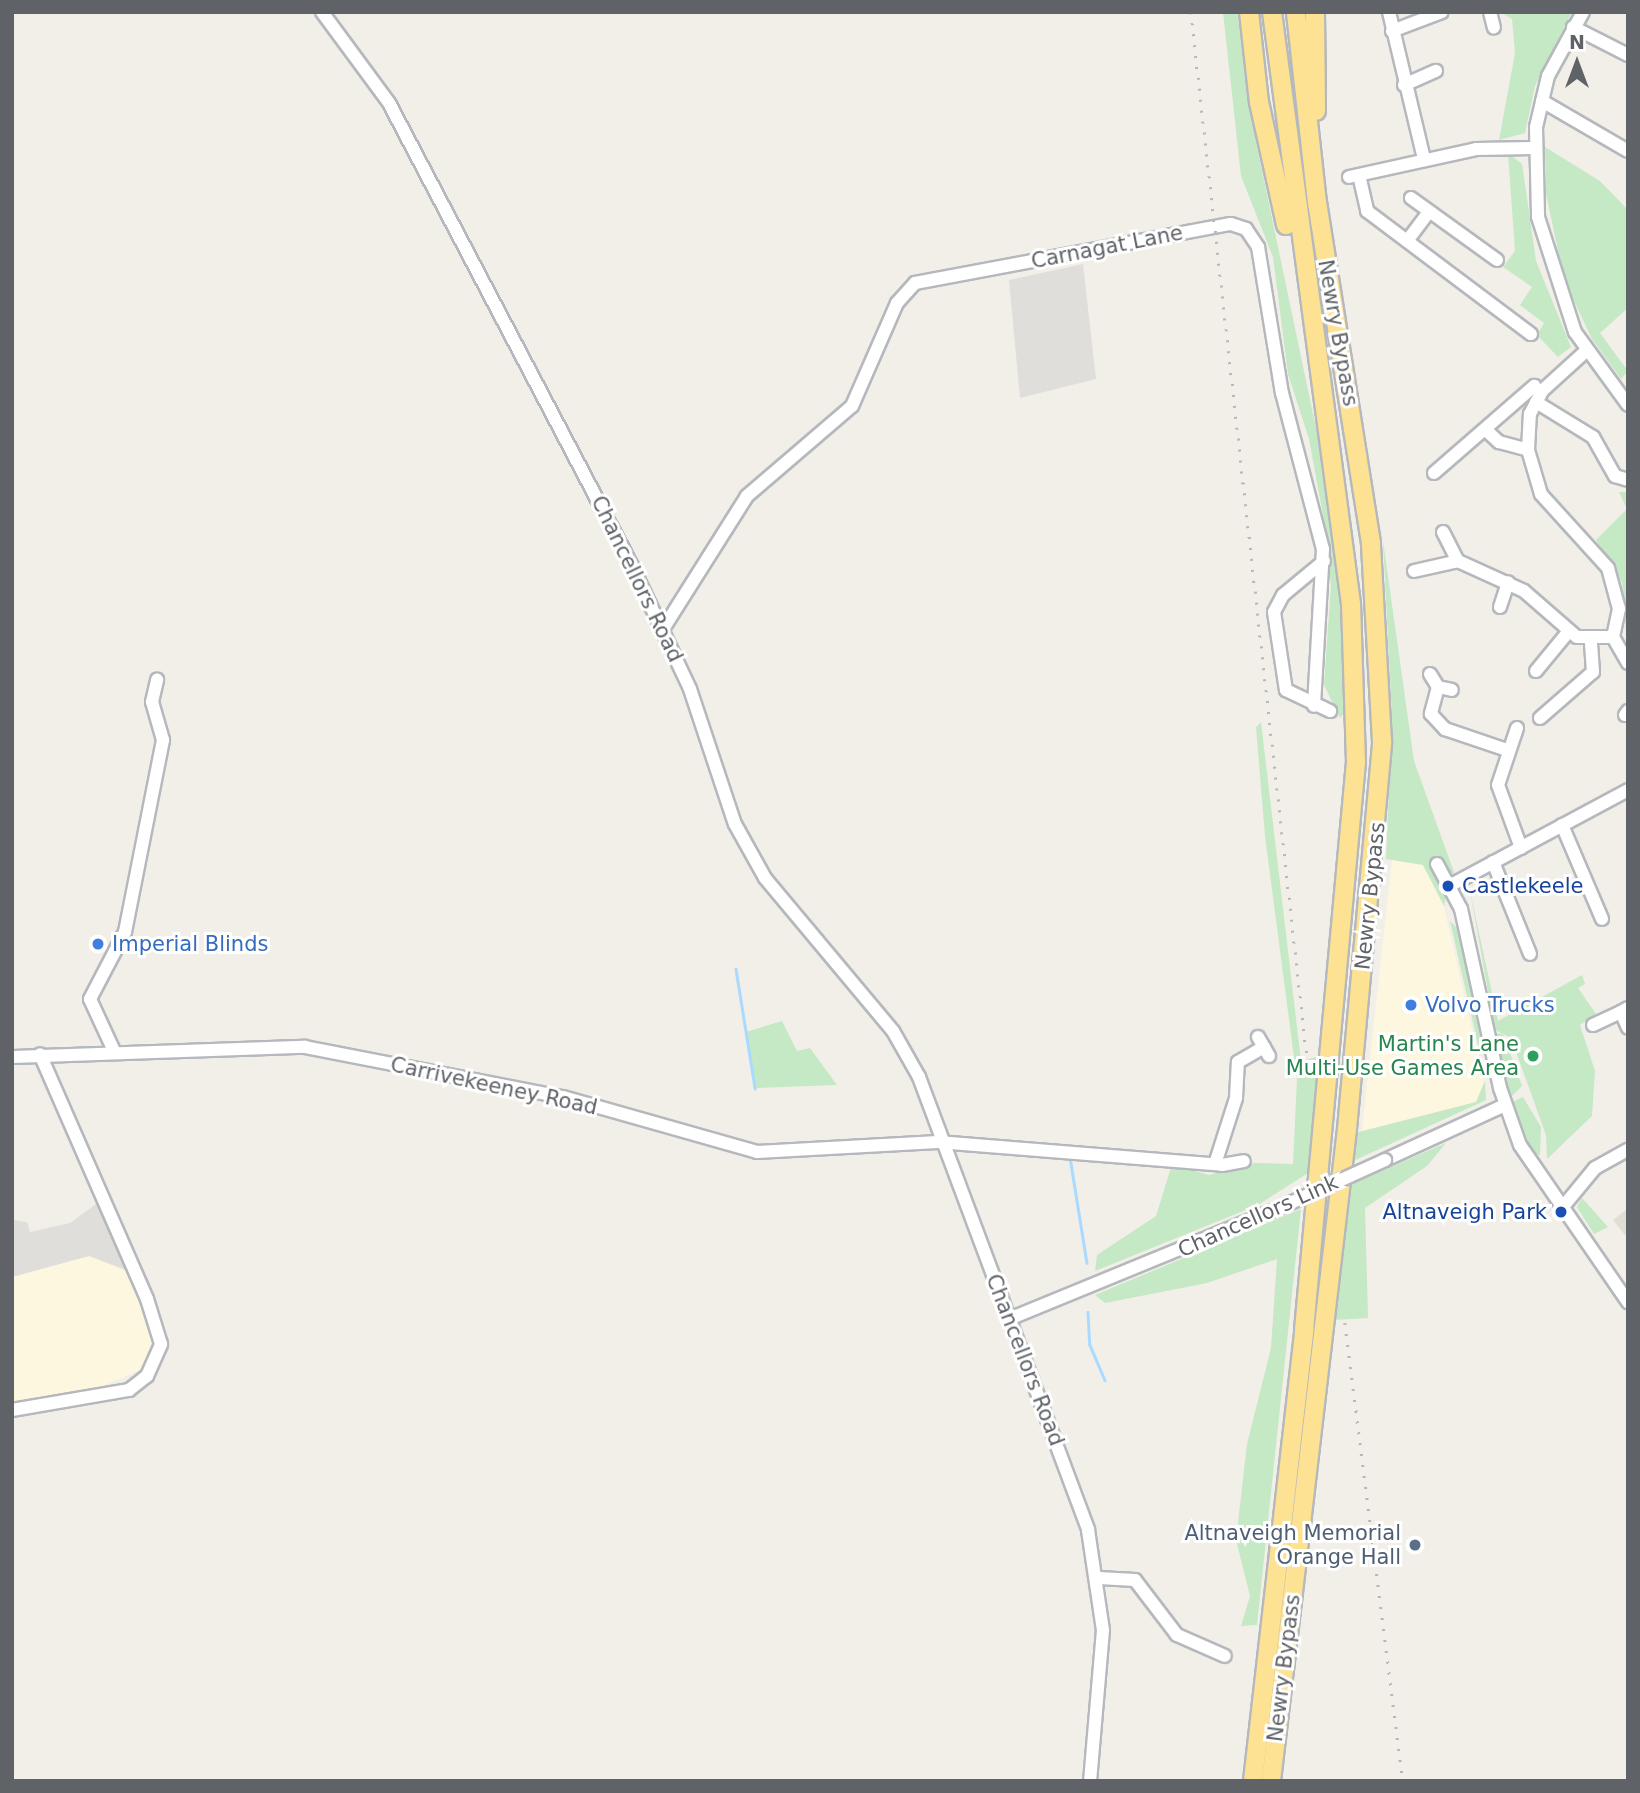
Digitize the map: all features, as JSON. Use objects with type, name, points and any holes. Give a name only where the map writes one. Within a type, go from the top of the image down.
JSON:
[{"type":"highway","points":[[1249,12],[1259,102],[1308,295]]},
{"type":"highway","name":"Newry Bypass","points":[[1253,1781],[1304,1330],[1356,762],[1350,604],[1272,12]]},
{"type":"highway","name":"Newry Bypass","points":[[1271,1781],[1347,1129],[1382,742],[1371,542],[1322,236],[1296,12]]},
{"type":"highway","points":[[1315,12],[1322,236]]},
{"type":"street","name":"Chancellors Road","points":[[322,12],[389,103],[663,629],[690,689],[725,800],[753,856],[783,905],[898,1039],[944,1144],[1081,1506],[1099,1578],[1103,1656],[1090,1781]]},
{"type":"street","points":[[1389,12],[1404,85],[1424,159]]},
{"type":"street","points":[[1392,32],[1443,12]]},
{"type":"street","points":[[1490,12],[1494,28]]},
{"type":"street","points":[[1583,12],[1573,27],[1542,101],[1534,148],[1544,250],[1586,351],[1628,405]]},
{"type":"street","points":[[1573,27],[1628,55]]},
{"type":"street","points":[[1404,85],[1436,71]]},
{"type":"street","points":[[1542,101],[1628,151]]},
{"type":"street","points":[[1531,334],[1367,211],[1354,176],[1424,159],[1505,146],[1534,148]]},
{"type":"street","points":[[1411,198],[1497,260]]},
{"type":"street","points":[[1407,241],[1429,212]]},
{"type":"street","name":"Carnagat Lane","points":[[663,629],[747,496],[852,406],[897,303],[915,283],[1231,224],[1246,229],[1258,247],[1282,393],[1324,561],[1314,706]]},
{"type":"street","points":[[1586,351],[1556,372],[1536,402],[1528,450],[1541,494],[1608,568],[1619,609],[1613,638],[1628,663]]},
{"type":"street","points":[[1618,394],[1628,383]]},
{"type":"street","points":[[1434,473],[1534,386]]},
{"type":"street","points":[[1536,402],[1593,437],[1615,476],[1628,480]]},
{"type":"street","points":[[1486,430],[1507,446],[1528,450]]},
{"type":"street","points":[[1449,534],[1458,561]]},
{"type":"street","points":[[1324,561],[1283,595],[1274,612],[1286,690],[1314,706],[1330,711]]},
{"type":"street","points":[[1414,571],[1458,561],[1508,582],[1569,631],[1591,640],[1613,638]]},
{"type":"street","points":[[1500,607],[1508,582]]},
{"type":"street","points":[[1536,671],[1569,631]]},
{"type":"street","points":[[1540,718],[1592,672],[1591,640]]},
{"type":"street","points":[[1430,674],[1438,687],[1431,714],[1445,729],[1507,750]]},
{"type":"street","points":[[114,1051],[90,999],[125,932],[163,740],[152,702],[158,680]]},
{"type":"street","points":[[1438,687],[1452,690]]},
{"type":"street","points":[[1517,728],[1507,750],[1499,797],[1521,848]]},
{"type":"street","points":[[1451,885],[1628,790]]},
{"type":"street","points":[[1562,825],[1602,919]]},
{"type":"street","points":[[1493,862],[1530,954]]},
{"type":"street","points":[[1437,864],[1451,885],[1474,955],[1505,1105],[1532,1168],[1628,1302]]},
{"type":"street","points":[[1593,1024],[1625,1010],[1628,1028]]},
{"type":"street","name":"Carrivekeeney Road","points":[[12,1056],[305,1047],[563,1097],[757,1152],[944,1144]]},
{"type":"street","points":[[1215,1164],[1236,1098],[1238,1062],[1263,1047]]},
{"type":"street","points":[[12,1410],[130,1390],[147,1376],[161,1344],[148,1299],[40,1054]]},
{"type":"street","name":"Chancellors Link","points":[[1009,1319],[1275,1210],[1505,1105]]},
{"type":"street","points":[[944,1144],[1215,1164],[1244,1161]]},
{"type":"street","points":[[1562,1208],[1595,1168],[1628,1150]]},
{"type":"street","points":[[1099,1578],[1135,1580],[1177,1635],[1225,1656]]},
{"type":"shaded area","points":[[1083,264],[1096,379],[1020,398],[1009,280]]},
{"type":"shaded area","points":[[1392,860],[1423,865],[1443,903],[1484,1082],[1476,1102],[1362,1131]]},
{"type":"shaded area","points":[[99,1202],[128,1271],[89,1256],[12,1277],[12,1220],[27,1222],[30,1232],[70,1223]]},
{"type":"shaded area","points":[[1628,1208],[1628,1239],[1613,1220]]},
{"type":"shaded area","points":[[90,1256],[128,1271],[150,1321],[153,1348],[144,1368],[87,1393],[12,1406],[12,1277]]},
{"type":"green space","points":[[1223,12],[1237,12],[1256,142],[1317,433],[1339,591],[1345,712],[1340,718],[1324,685],[1331,585],[1323,515],[1309,439],[1288,374],[1273,257],[1241,176]]},
{"type":"green space","points":[[1500,12],[1572,12],[1535,86],[1525,133],[1499,140],[1515,53],[1512,19]]},
{"type":"green space","points":[[1545,147],[1600,181],[1628,210],[1628,308],[1600,333],[1628,371],[1621,379],[1592,339],[1564,280],[1546,193]]},
{"type":"green space","points":[[1508,153],[1522,164],[1536,261],[1571,347],[1558,357],[1537,335],[1544,323],[1520,305],[1532,287],[1503,267],[1515,251]]},
{"type":"green space","points":[[1619,492],[1628,492],[1628,657],[1622,583],[1596,540],[1627,509]]},
{"type":"green space","points":[[1383,541],[1414,761],[1455,875],[1438,861],[1431,863],[1447,890],[1444,906],[1423,865],[1386,859],[1392,717]]},
{"type":"green space","points":[[1261,722],[1301,1061],[1321,1056],[1308,1173],[1258,1205],[1095,1271],[1097,1255],[1156,1216],[1172,1164],[1209,1175],[1255,1163],[1293,1164],[1297,1080],[1265,836],[1256,727]]},
{"type":"green space","points":[[1470,891],[1498,1021],[1582,975],[1585,984],[1578,988],[1596,1014],[1580,1025],[1595,1071],[1592,1116],[1547,1159],[1546,1135],[1511,1038],[1495,1030]]},
{"type":"green space","points":[[1450,921],[1462,933],[1485,1047],[1479,1049]]},
{"type":"green space","points":[[782,1021],[797,1051],[810,1048],[837,1085],[755,1088],[746,1032]]},
{"type":"green space","points":[[1495,1033],[1503,1034],[1522,1086],[1510,1098]]},
{"type":"green space","points":[[1485,1081],[1486,1100],[1351,1162],[1355,1133],[1476,1102]]},
{"type":"green space","points":[[1523,1097],[1541,1127],[1540,1155],[1533,1153],[1512,1102]]},
{"type":"green space","points":[[1446,1143],[1427,1166],[1365,1208],[1368,1318],[1333,1320],[1345,1187]]},
{"type":"green space","points":[[1582,1198],[1608,1227],[1594,1234],[1577,1207]]},
{"type":"green space","points":[[1301,1209],[1257,1625],[1241,1626],[1250,1596],[1236,1540],[1247,1444],[1271,1348],[1277,1259],[1207,1283],[1105,1303],[1095,1295]]},
{"type":"waterway","points":[[736,969],[755,1088]]},
{"type":"waterway","points":[[1070,1157],[1087,1263]]},
{"type":"waterway","points":[[1088,1312],[1090,1345],[1105,1380]]},
{"type":"railway","points":[[1191,12],[1307,1058]]},
{"type":"railway","points":[[1345,1323],[1403,1781]]},
{"type":"place","name":"Castlekeele","points":[[1448,886]]},
{"type":"place","name":"Imperial Blinds","points":[[98,944]]},
{"type":"place","name":"Volvo Trucks","points":[[1411,1005]]},
{"type":"place","name":"Martin's Lane Multi-Use Games Area","points":[[1533,1056]]},
{"type":"place","name":"Altnaveigh Park","points":[[1561,1212]]},
{"type":"place","name":"Altnaveigh Memorial Orange Hall","points":[[1415,1545]]}]
